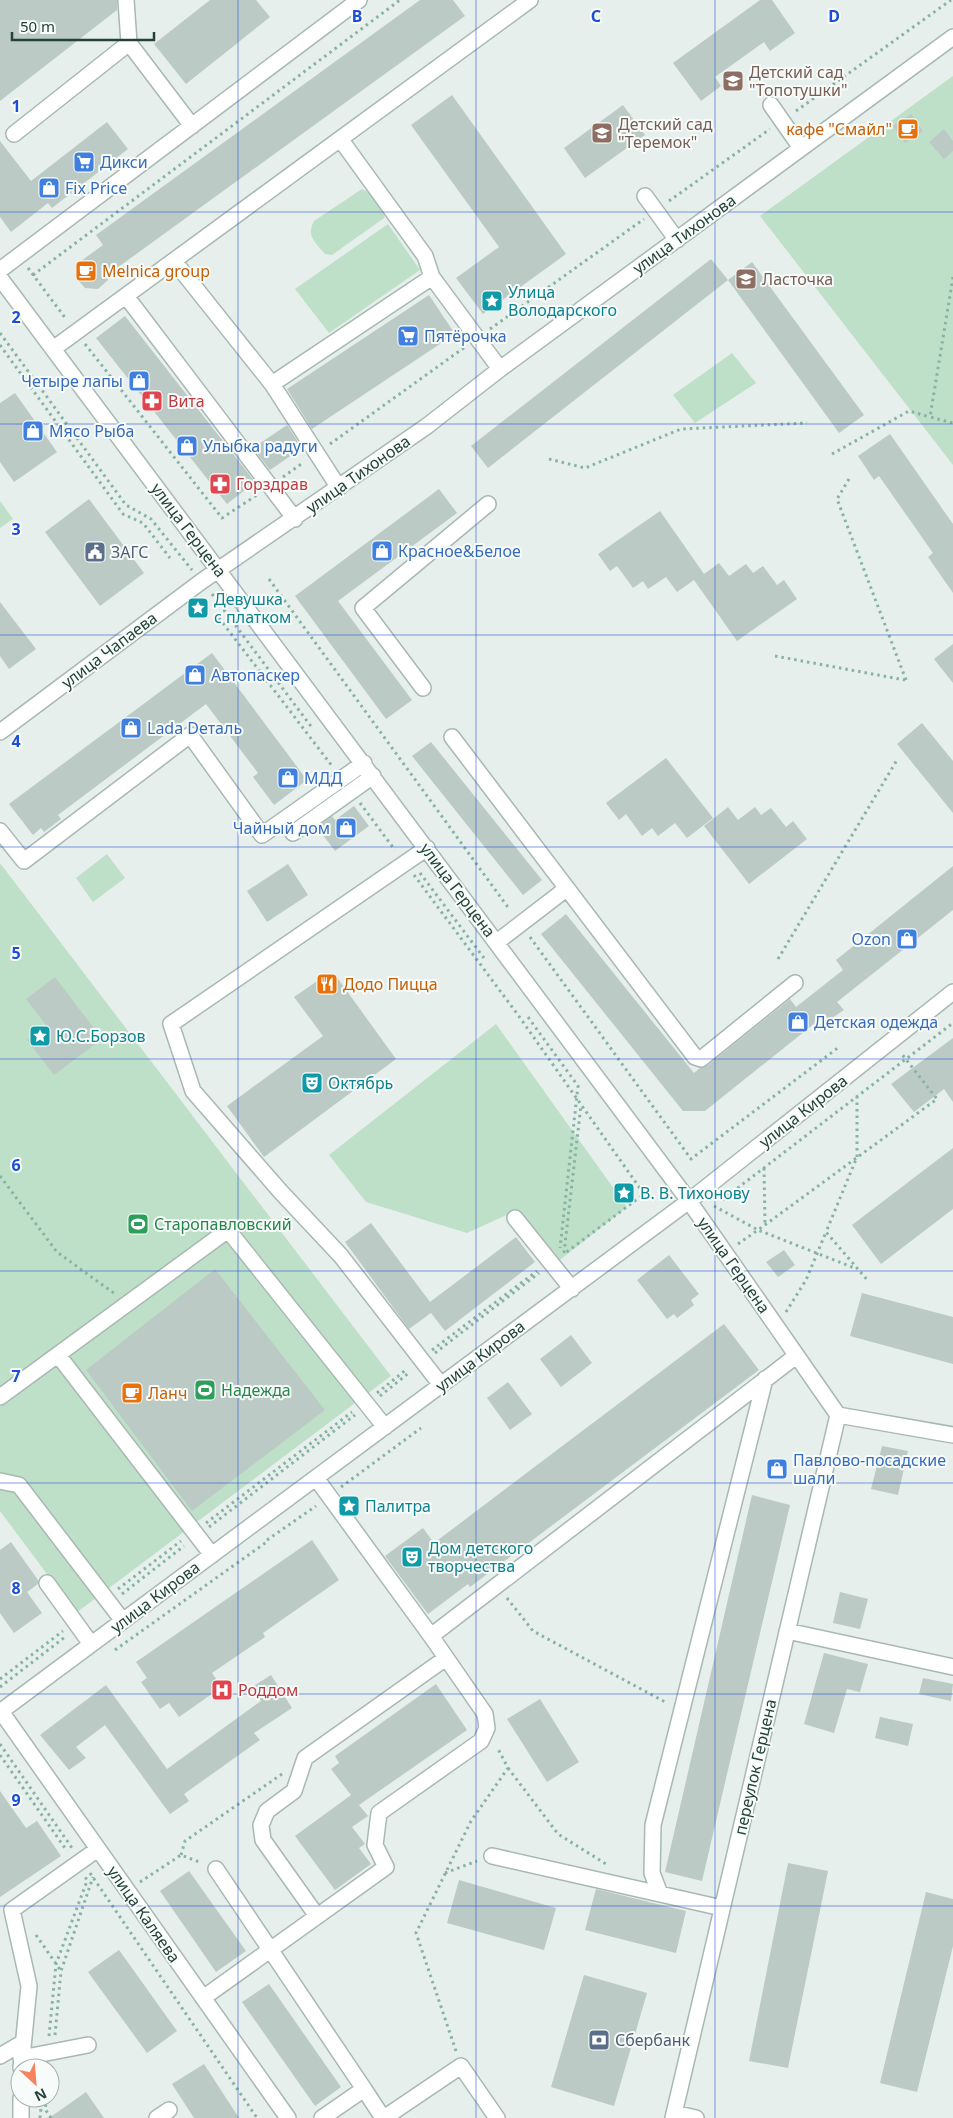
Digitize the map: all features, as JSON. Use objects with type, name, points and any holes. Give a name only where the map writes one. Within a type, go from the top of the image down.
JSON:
[{"type":"street","points":[[126,0],[129,43],[192,126]]},
{"type":"street","points":[[0,270],[359,0]]},
{"type":"street","points":[[54,349],[340,140],[526,1]]},
{"type":"street","name":"улица Тихонова","points":[[219,570],[427,426],[500,369],[953,36]]},
{"type":"street","points":[[14,134],[129,43]]},
{"type":"street","points":[[771,105],[801,148]]},
{"type":"street","points":[[340,140],[425,256],[432,277],[500,369]]},
{"type":"street","points":[[645,196],[677,240]]},
{"type":"street","points":[[174,261],[272,384],[339,488]]},
{"type":"street","points":[[272,384],[432,277]]},
{"type":"street","name":"улица Герцена","points":[[0,278],[689,1201],[838,1415]]},
{"type":"street","points":[[126,296],[294,519]]},
{"type":"street","points":[[423,688],[363,608],[488,504]]},
{"type":"street","name":"улица Чапаева","points":[[0,732],[219,570]]},
{"type":"street","points":[[0,831],[24,861],[190,735],[262,835],[342,779],[368,769]]},
{"type":"street","points":[[452,737],[566,889],[698,1059],[701,1059],[795,983]]},
{"type":"street","points":[[293,833],[351,791],[368,769]]},
{"type":"street","points":[[427,848],[171,1024],[193,1091],[280,1191],[341,1256],[441,1385]]},
{"type":"street","points":[[497,942],[566,889]]},
{"type":"street","name":"улица Кирова","points":[[0,1711],[689,1201],[953,992]]},
{"type":"street","points":[[515,1218],[555,1260],[572,1288]]},
{"type":"street","points":[[0,1397],[228,1230],[385,1427]]},
{"type":"street","points":[[58,1356],[212,1555]]},
{"type":"street","points":[[431,1636],[796,1356]]},
{"type":"street","points":[[660,1894],[652,1873],[653,1825],[765,1379]]},
{"type":"street","points":[[838,1415],[953,1435]]},
{"type":"street","name":"переулок Герцена","points":[[673,2116],[838,1415]]},
{"type":"street","points":[[203,1998],[386,1867],[375,1846],[379,1813],[481,1741],[487,1728],[485,1714],[431,1636],[316,1478]]},
{"type":"street","points":[[0,1481],[19,1485],[123,1621]]},
{"type":"street","points":[[47,1583],[91,1644]]},
{"type":"street","points":[[787,1630],[953,1667]]},
{"type":"street","points":[[318,1916],[264,1840],[261,1825],[267,1810],[294,1791],[306,1758],[446,1658]]},
{"type":"street","name":"улица Каляева","points":[[0,1711],[288,2118]]},
{"type":"street","points":[[21,2056],[29,1986],[12,1910],[98,1850]]},
{"type":"street","points":[[492,1856],[722,1908]]},
{"type":"street","points":[[216,1869],[384,2118],[461,2066],[497,2118]]},
{"type":"street","points":[[0,2056],[21,2056],[88,2045]]},
{"type":"street","points":[[322,2118],[364,2089]]},
{"type":"street","points":[[673,2116],[696,2118]]},
{"type":"path","points":[[33,274],[400,0]]},
{"type":"path","points":[[20,255],[76,332],[222,518],[270,486],[951,0]]},
{"type":"path","points":[[930,417],[953,276]]},
{"type":"path","points":[[0,333],[126,505],[151,519],[202,581],[318,735]]},
{"type":"path","points":[[0,345],[123,514],[143,523],[170,558]]},
{"type":"path","points":[[832,454],[909,411],[953,424]]},
{"type":"path","points":[[549,459],[586,468],[681,429],[807,422]]},
{"type":"path","points":[[775,656],[906,680],[837,499],[849,479]]},
{"type":"path","points":[[269,580],[691,1159],[839,1047]]},
{"type":"path","points":[[219,618],[342,779]]},
{"type":"path","points":[[778,959],[897,760]]},
{"type":"path","points":[[351,791],[490,966]]},
{"type":"path","points":[[108,1601],[422,1360],[644,1194],[408,861]]},
{"type":"path","points":[[524,1012],[578,1086],[560,1254],[555,1260]]},
{"type":"path","points":[[722,1200],[953,1023]]},
{"type":"path","points":[[734,1247],[937,1099],[892,1041]]},
{"type":"path","points":[[782,1317],[806,1280],[857,1157],[857,1095]]},
{"type":"path","points":[[555,1260],[581,1105]]},
{"type":"path","points":[[764,1167],[765,1225]]},
{"type":"path","points":[[0,1176],[57,1252],[120,1298],[126,1305]]},
{"type":"path","points":[[714,1206],[758,1230],[858,1269]]},
{"type":"path","points":[[826,1232],[869,1282]]},
{"type":"path","points":[[329,1496],[421,1428]]},
{"type":"path","points":[[108,1655],[268,1541]]},
{"type":"path","points":[[498,1585],[533,1631],[682,1711]]},
{"type":"path","points":[[0,1679],[77,1624]]},
{"type":"path","points":[[0,1687],[77,1624]]},
{"type":"path","points":[[487,1728],[508,1768],[558,1834],[605,1863],[619,1885]]},
{"type":"path","points":[[0,1744],[79,1862],[88,1880],[56,1964],[50,2052]]},
{"type":"path","points":[[0,1755],[79,1862],[93,1877],[258,2118]]},
{"type":"path","points":[[128,1890],[181,1854],[185,1841],[306,1758]]},
{"type":"path","points":[[461,2066],[416,1933],[471,1821],[508,1768]]},
{"type":"path","points":[[181,1854],[216,1869]]},
{"type":"path","points":[[446,1873],[492,1856]]},
{"type":"path","points":[[50,2052],[61,1971],[93,1877]]},
{"type":"path","points":[[31,1928],[61,1971]]},
{"type":"green space","points":[[953,76],[953,465],[760,216]]},
{"type":"green space","points":[[362,189],[370,193],[385,213],[384,218],[332,255],[325,254],[311,235],[314,221]]},
{"type":"green space","points":[[388,224],[420,270],[329,333],[295,289]]},
{"type":"green space","points":[[732,353],[756,383],[695,423],[673,395]]},
{"type":"green space","points":[[0,501],[13,519],[0,528]]},
{"type":"green space","points":[[107,854],[125,878],[93,902],[76,878]]},
{"type":"green space","name":"Старопавловский","points":[[0,863],[391,1376],[76,1613],[0,1511]]},
{"type":"green space","points":[[496,1024],[627,1207],[556,1263],[518,1210],[467,1233],[366,1202],[329,1155]]},
{"type":"building","points":[[0,0],[117,0],[117,10],[0,101]]},
{"type":"building","points":[[210,0],[256,0],[270,17],[186,84],[154,44]]},
{"type":"building","points":[[420,0],[453,0],[465,16],[110,273],[108,280],[98,289],[85,288],[76,278],[77,264],[103,245],[96,235]]},
{"type":"building","points":[[760,0],[772,0],[795,33],[770,51],[764,42],[715,77],[721,86],[701,101],[673,63]]},
{"type":"building","points":[[452,95],[566,254],[483,314],[456,278],[499,247],[411,125]]},
{"type":"building","points":[[623,105],[645,135],[585,178],[564,148]]},
{"type":"building","name":"кафе \"Смайл\"","points":[[911,114],[923,131],[905,143],[893,126]]},
{"type":"building","points":[[107,122],[128,149],[52,208],[48,203],[11,232],[0,217],[0,141],[31,181]]},
{"type":"building","points":[[944,129],[953,141],[953,151],[944,159],[929,142]]},
{"type":"building","points":[[711,259],[728,280],[488,468],[471,446]]},
{"type":"building","points":[[752,262],[864,415],[839,433],[728,280]]},
{"type":"building","points":[[429,295],[455,334],[312,429],[287,389]]},
{"type":"building","points":[[125,316],[255,482],[227,504],[96,338]]},
{"type":"building","points":[[15,393],[57,452],[14,482],[0,462],[0,403]]},
{"type":"building","points":[[287,425],[302,448],[270,470],[253,448]]},
{"type":"building","points":[[890,434],[953,524],[953,593],[928,557],[933,553],[879,476],[874,480],[858,456]]},
{"type":"building","points":[[439,489],[457,513],[338,601],[412,700],[386,719],[295,596]]},
{"type":"building","name":"ЗАГС","points":[[89,499],[144,573],[100,606],[45,532]]},
{"type":"building","points":[[660,511],[704,574],[719,563],[729,576],[746,564],[753,573],[763,566],[777,585],[784,580],[797,599],[737,641],[694,580],[677,592],[666,577],[648,589],[643,581],[633,588],[617,566],[610,571],[598,554]]},
{"type":"building","points":[[0,602],[36,649],[9,669],[0,656]]},
{"type":"building","points":[[953,644],[953,683],[934,659]]},
{"type":"building","points":[[212,653],[307,780],[274,805],[253,777],[258,773],[206,704],[58,815],[61,819],[44,832],[41,828],[33,835],[9,804]]},
{"type":"building","points":[[922,723],[953,761],[953,813],[897,744]]},
{"type":"building","points":[[431,742],[542,880],[523,895],[412,756]]},
{"type":"building","points":[[666,758],[713,818],[687,838],[675,823],[658,836],[652,828],[642,836],[626,814],[619,820],[606,803]]},
{"type":"building","points":[[354,806],[369,826],[335,851],[317,827],[332,816],[335,820]]},
{"type":"building","points":[[728,807],[738,820],[755,807],[761,815],[771,808],[786,827],[793,821],[807,839],[749,884],[704,826]]},
{"type":"building","points":[[288,864],[308,895],[267,922],[247,891]]},
{"type":"building","points":[[953,866],[953,910],[837,1002],[844,1010],[829,1020],[825,1015],[705,1111],[683,1111],[541,934],[566,914],[694,1073],[700,1068],[707,1066],[790,999],[796,1007],[843,970],[836,960]]},
{"type":"building","name":"Октябрь","points":[[326,975],[336,976],[396,1059],[264,1157],[227,1106],[323,1036],[294,997]]},
{"type":"building","points":[[55,977],[102,1039],[54,1075],[27,1040],[46,1025],[26,999]]},
{"type":"building","points":[[953,1038],[953,1102],[944,1089],[914,1112],[891,1084]]},
{"type":"building","points":[[953,1148],[953,1209],[881,1264],[852,1225]]},
{"type":"building","points":[[371,1223],[430,1302],[516,1237],[535,1262],[445,1331],[431,1313],[409,1329],[345,1242]]},
{"type":"building","points":[[784,1250],[795,1265],[778,1277],[766,1262]]},
{"type":"building","points":[[669,1255],[699,1294],[691,1300],[694,1305],[677,1318],[674,1314],[667,1319],[637,1280]]},
{"type":"building","name":"Надежда","points":[[215,1269],[325,1410],[192,1511],[86,1370]]},
{"type":"building","points":[[862,1293],[953,1317],[953,1364],[850,1336]]},
{"type":"building","points":[[724,1324],[759,1370],[470,1587],[468,1584],[428,1614],[385,1556],[423,1528],[434,1543]]},
{"type":"building","points":[[571,1335],[592,1363],[561,1387],[540,1359]]},
{"type":"building","points":[[508,1382],[532,1414],[510,1430],[487,1398]]},
{"type":"building","points":[[882,1446],[908,1451],[898,1495],[871,1489]]},
{"type":"building","points":[[752,1495],[790,1505],[702,1881],[665,1872]]},
{"type":"building","points":[[312,1540],[339,1580],[263,1633],[265,1637],[212,1673],[222,1687],[179,1717],[169,1703],[160,1709],[141,1682],[147,1678],[136,1662]]},
{"type":"building","points":[[11,1542],[38,1580],[38,1584],[27,1592],[42,1613],[14,1633],[0,1613],[0,1550]]},
{"type":"building","points":[[840,1592],[868,1599],[860,1629],[833,1623]]},
{"type":"building","points":[[824,1653],[868,1664],[860,1692],[847,1689],[834,1733],[804,1724]]},
{"type":"building","points":[[271,1675],[292,1708],[254,1733],[260,1740],[184,1794],[189,1801],[170,1814],[105,1725],[76,1747],[86,1758],[69,1770],[40,1735],[106,1685],[167,1769],[261,1701],[252,1687]]},
{"type":"building","points":[[923,1678],[953,1684],[951,1701],[919,1694]]},
{"type":"building","points":[[436,1684],[467,1730],[359,1805],[368,1816],[352,1827],[365,1844],[359,1848],[371,1864],[335,1890],[295,1836],[351,1795],[331,1769],[339,1763],[335,1756]]},
{"type":"building","points":[[540,1699],[579,1762],[547,1782],[507,1719]]},
{"type":"building","points":[[880,1717],[913,1724],[908,1746],[875,1738]]},
{"type":"building","points":[[0,1791],[26,1828],[37,1821],[61,1856],[0,1897]]},
{"type":"building","points":[[788,1863],[828,1871],[788,2068],[749,2061]]},
{"type":"building","points":[[189,1871],[246,1951],[216,1972],[160,1891]]},
{"type":"building","points":[[459,1880],[556,1908],[544,1950],[447,1923]]},
{"type":"building","points":[[596,1889],[686,1911],[676,1953],[585,1930]]},
{"type":"building","points":[[926,1892],[953,1899],[953,1946],[917,2092],[880,2083]]},
{"type":"building","points":[[119,1950],[177,2031],[147,2053],[88,1972]]},
{"type":"building","name":"Сбербанк","points":[[584,1975],[647,1993],[614,2106],[551,2087]]},
{"type":"building","points":[[269,1984],[341,2087],[315,2106],[242,2002]]},
{"type":"building","points":[[204,2064],[239,2118],[194,2118],[172,2084]]},
{"type":"building","points":[[86,2092],[104,2118],[49,2118]]},
{"type":"place","name":"Детский сад \"Топотушки\"","points":[[733,81]]},
{"type":"place","name":"кафе \"Смайл\"","points":[[908,129]]},
{"type":"place","name":"Детский сад \"Теремок\"","points":[[602,133]]},
{"type":"place","name":"Дикси","points":[[84,162]]},
{"type":"place","name":"Fix Price","points":[[49,188]]},
{"type":"place","name":"Melnica group","points":[[86,271]]},
{"type":"place","name":"Ласточка","points":[[746,279]]},
{"type":"place","name":"Улица Володарского","points":[[492,301]]},
{"type":"place","name":"Пятёрочка","points":[[408,336]]},
{"type":"place","name":"Четыре лапы","points":[[139,381]]},
{"type":"place","name":"Вита","points":[[152,401]]},
{"type":"place","name":"Мясо Рыба","points":[[33,431]]},
{"type":"place","name":"Улыбка радуги","points":[[187,446]]},
{"type":"place","name":"Горздрав","points":[[220,484]]},
{"type":"place","name":"Красное&Белое","points":[[382,551]]},
{"type":"place","name":"ЗАГС","points":[[95,552]]},
{"type":"place","name":"Девушка с платком","points":[[198,608]]},
{"type":"place","name":"Автопаскер","points":[[195,675]]},
{"type":"place","name":"Lada Dеталь","points":[[131,728]]},
{"type":"place","name":"МДД","points":[[288,778]]},
{"type":"place","name":"Чайный дом","points":[[346,828]]},
{"type":"place","name":"Ozon","points":[[907,939]]},
{"type":"place","name":"Додо Пицца","points":[[327,984]]},
{"type":"place","name":"Детская одежда","points":[[798,1022]]},
{"type":"place","name":"Ю.С.Борзов","points":[[40,1036]]},
{"type":"place","name":"Октябрь","points":[[312,1083]]},
{"type":"place","name":"В. В. Тихонову","points":[[624,1193]]},
{"type":"place","name":"Старопавловский","points":[[138,1224]]},
{"type":"place","name":"Надежда","points":[[205,1390]]},
{"type":"place","name":"Ланч","points":[[132,1393]]},
{"type":"place","name":"Павлово-посадские шали","points":[[777,1469]]},
{"type":"place","name":"Палитра","points":[[349,1506]]},
{"type":"place","name":"Дом детского творчества","points":[[412,1557]]},
{"type":"place","name":"Роддом","points":[[222,1690]]},
{"type":"place","name":"Сбербанк","points":[[599,2040]]}]
